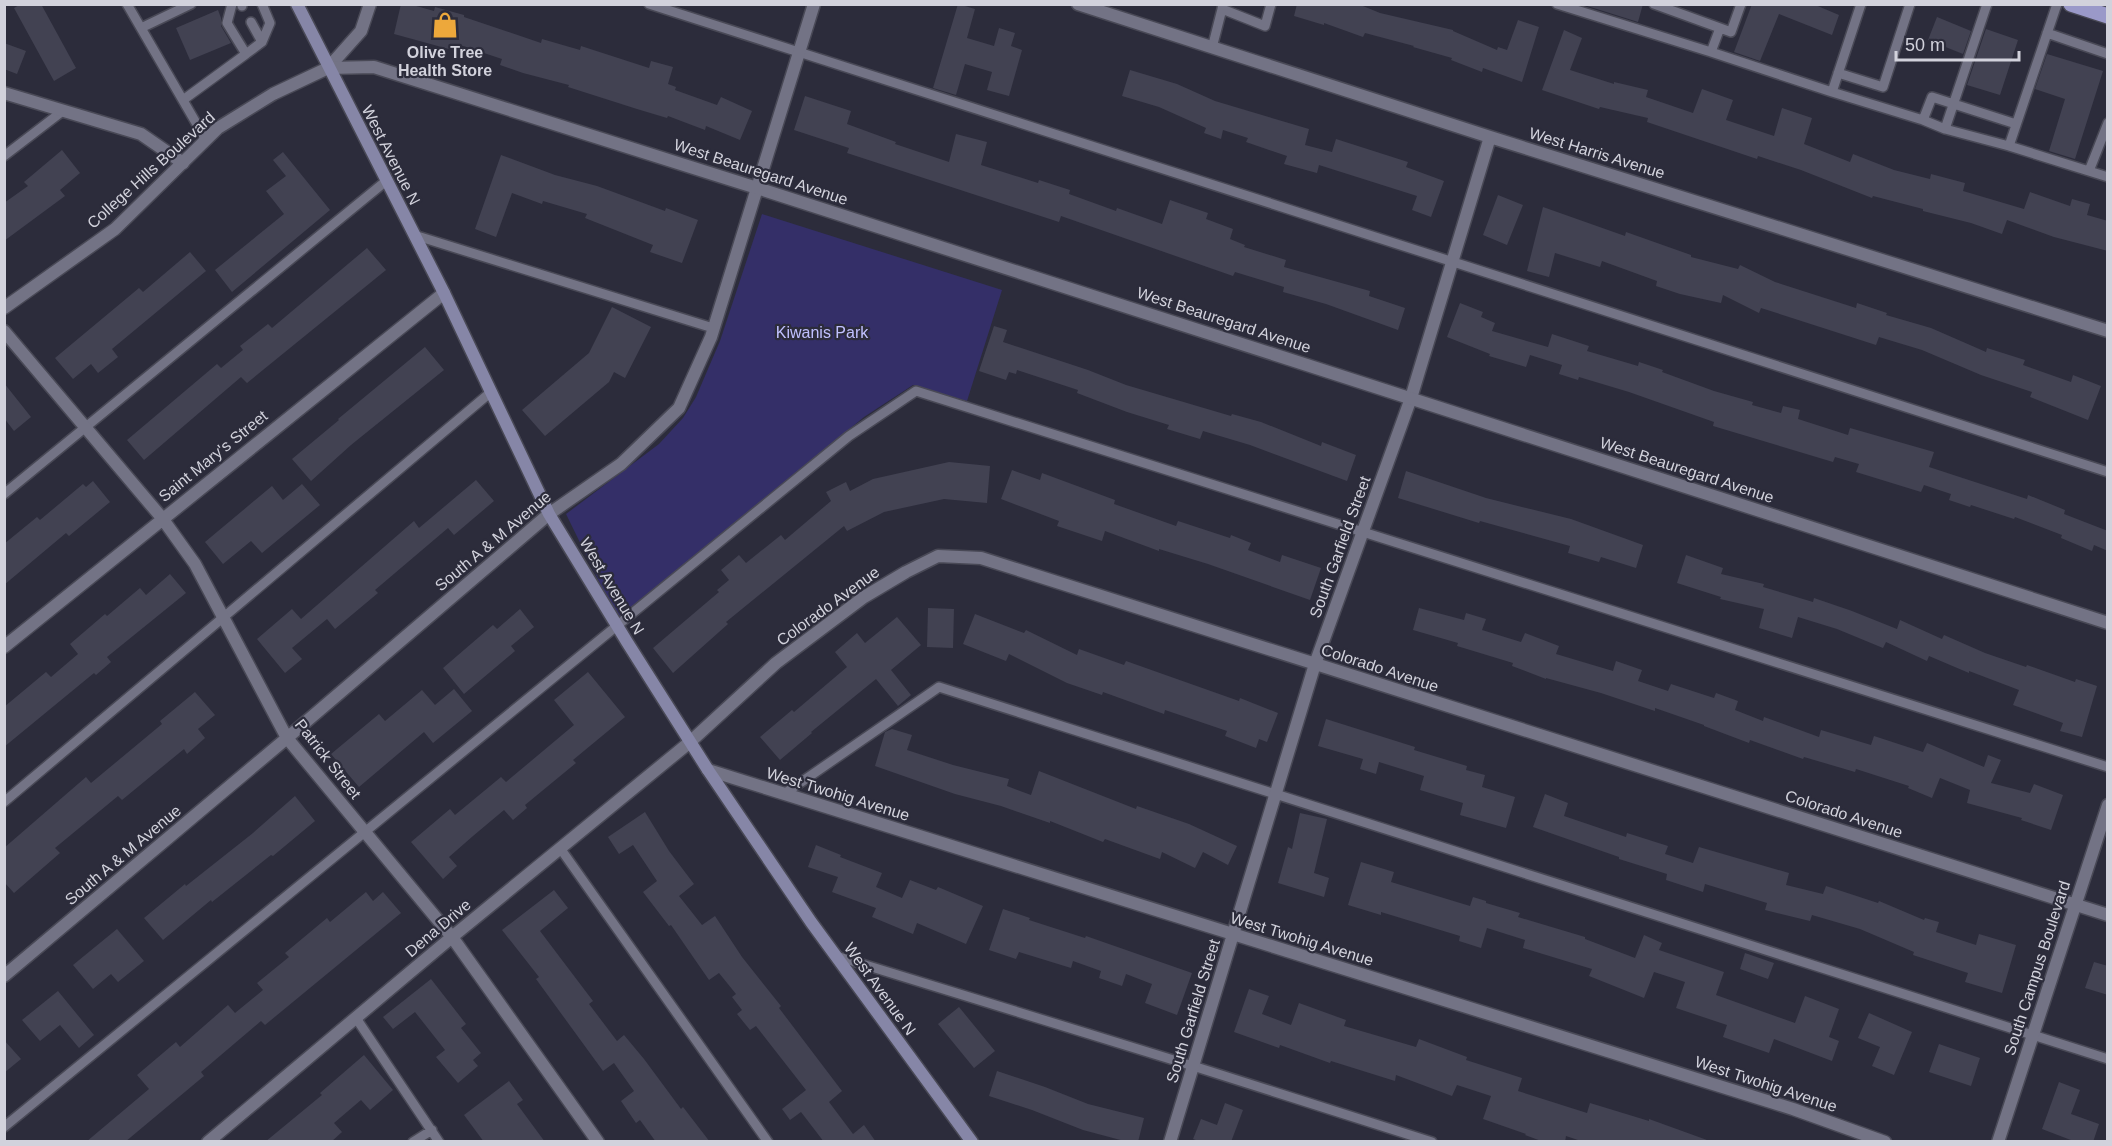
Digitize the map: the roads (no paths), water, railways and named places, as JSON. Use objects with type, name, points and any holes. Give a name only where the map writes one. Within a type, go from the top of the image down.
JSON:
[{"type":"main road","name":"West Avenue N","points":[[297,4],[444,293],[549,513],[616,625],[708,770],[836,956],[972,1142]]},
{"type":"main road","points":[[2071,4],[2108,16]]},
{"type":"street","points":[[328,68],[361,31],[370,4]]},
{"type":"street","name":"South A & M Avenue","points":[[4,976],[287,738],[549,513],[621,464],[679,408],[713,328],[814,4]]},
{"type":"street","name":"West Harris Avenue","points":[[1078,4],[1490,137],[2108,331]]},
{"type":"street","name":"College Hills Boulevard","points":[[4,308],[115,229],[218,128],[273,94],[328,68]]},
{"type":"street","name":"West Beauregard Avenue","points":[[328,68],[374,68],[757,188],[2108,623]]},
{"type":"street","points":[[4,93],[141,134],[183,163]]},
{"type":"street","name":"South Garfield Street","points":[[1170,1142],[1315,664],[1411,398],[1490,137]]},
{"type":"street","name":"Saint Mary's Street","points":[[4,647],[444,293]]},
{"type":"street","name":"Patrick Street","points":[[4,331],[162,518],[195,564],[287,738],[452,937],[598,1142]]},
{"type":"street","name":"Colorado Avenue","points":[[690,741],[776,663],[864,597],[938,556],[981,558],[2108,915]]},
{"type":"street","name":"Dena Drive","points":[[208,1142],[690,741]]},
{"type":"street","name":"West Twohig Avenue","points":[[708,770],[1793,1109],[1885,1142]]},
{"type":"street","name":"South Campus Boulevard","points":[[1998,1142],[2108,805]]},
{"type":"lane","points":[[127,4],[206,140]]},
{"type":"lane","points":[[141,28],[191,4]]},
{"type":"lane","points":[[183,100],[262,42],[270,23],[262,4]]},
{"type":"lane","points":[[649,4],[2108,472]]},
{"type":"lane","points":[[1212,48],[1223,7],[1265,26],[1271,4]]},
{"type":"lane","points":[[1557,4],[1923,120],[1945,129],[2108,177]]},
{"type":"lane","points":[[1654,4],[1731,32],[1741,4]]},
{"type":"lane","points":[[1832,92],[1861,4]]},
{"type":"lane","points":[[1838,73],[1883,87],[1910,4]]},
{"type":"lane","points":[[1945,129],[1987,4]]},
{"type":"lane","points":[[2008,146],[2057,4]]},
{"type":"lane","points":[[239,5],[227,23],[246,54]]},
{"type":"lane","points":[[251,22],[262,42]]},
{"type":"lane","points":[[1711,52],[1720,28]]},
{"type":"lane","points":[[2048,33],[2108,54]]},
{"type":"lane","points":[[1923,120],[1932,98],[2016,124]]},
{"type":"lane","points":[[4,156],[64,110]]},
{"type":"lane","points":[[2089,171],[2108,123]]},
{"type":"lane","points":[[4,494],[386,181]]},
{"type":"lane","points":[[414,235],[713,328]]},
{"type":"lane","points":[[4,1127],[849,436],[916,391],[2108,767]]},
{"type":"lane","points":[[4,802],[491,392]]},
{"type":"lane","points":[[784,794],[939,687],[2108,1059]]},
{"type":"lane","points":[[560,848],[768,1142]]},
{"type":"lane","points":[[836,956],[1431,1142]]},
{"type":"lane","points":[[356,1018],[439,1142]]},
{"type":"lane","points":[[413,1142],[432,1130]]},
{"type":"place","name":"Olive Tree Health Store","points":[[445,25]]},
{"type":"park label","name":"Kiwanis Park","points":[[822,332]]}]
